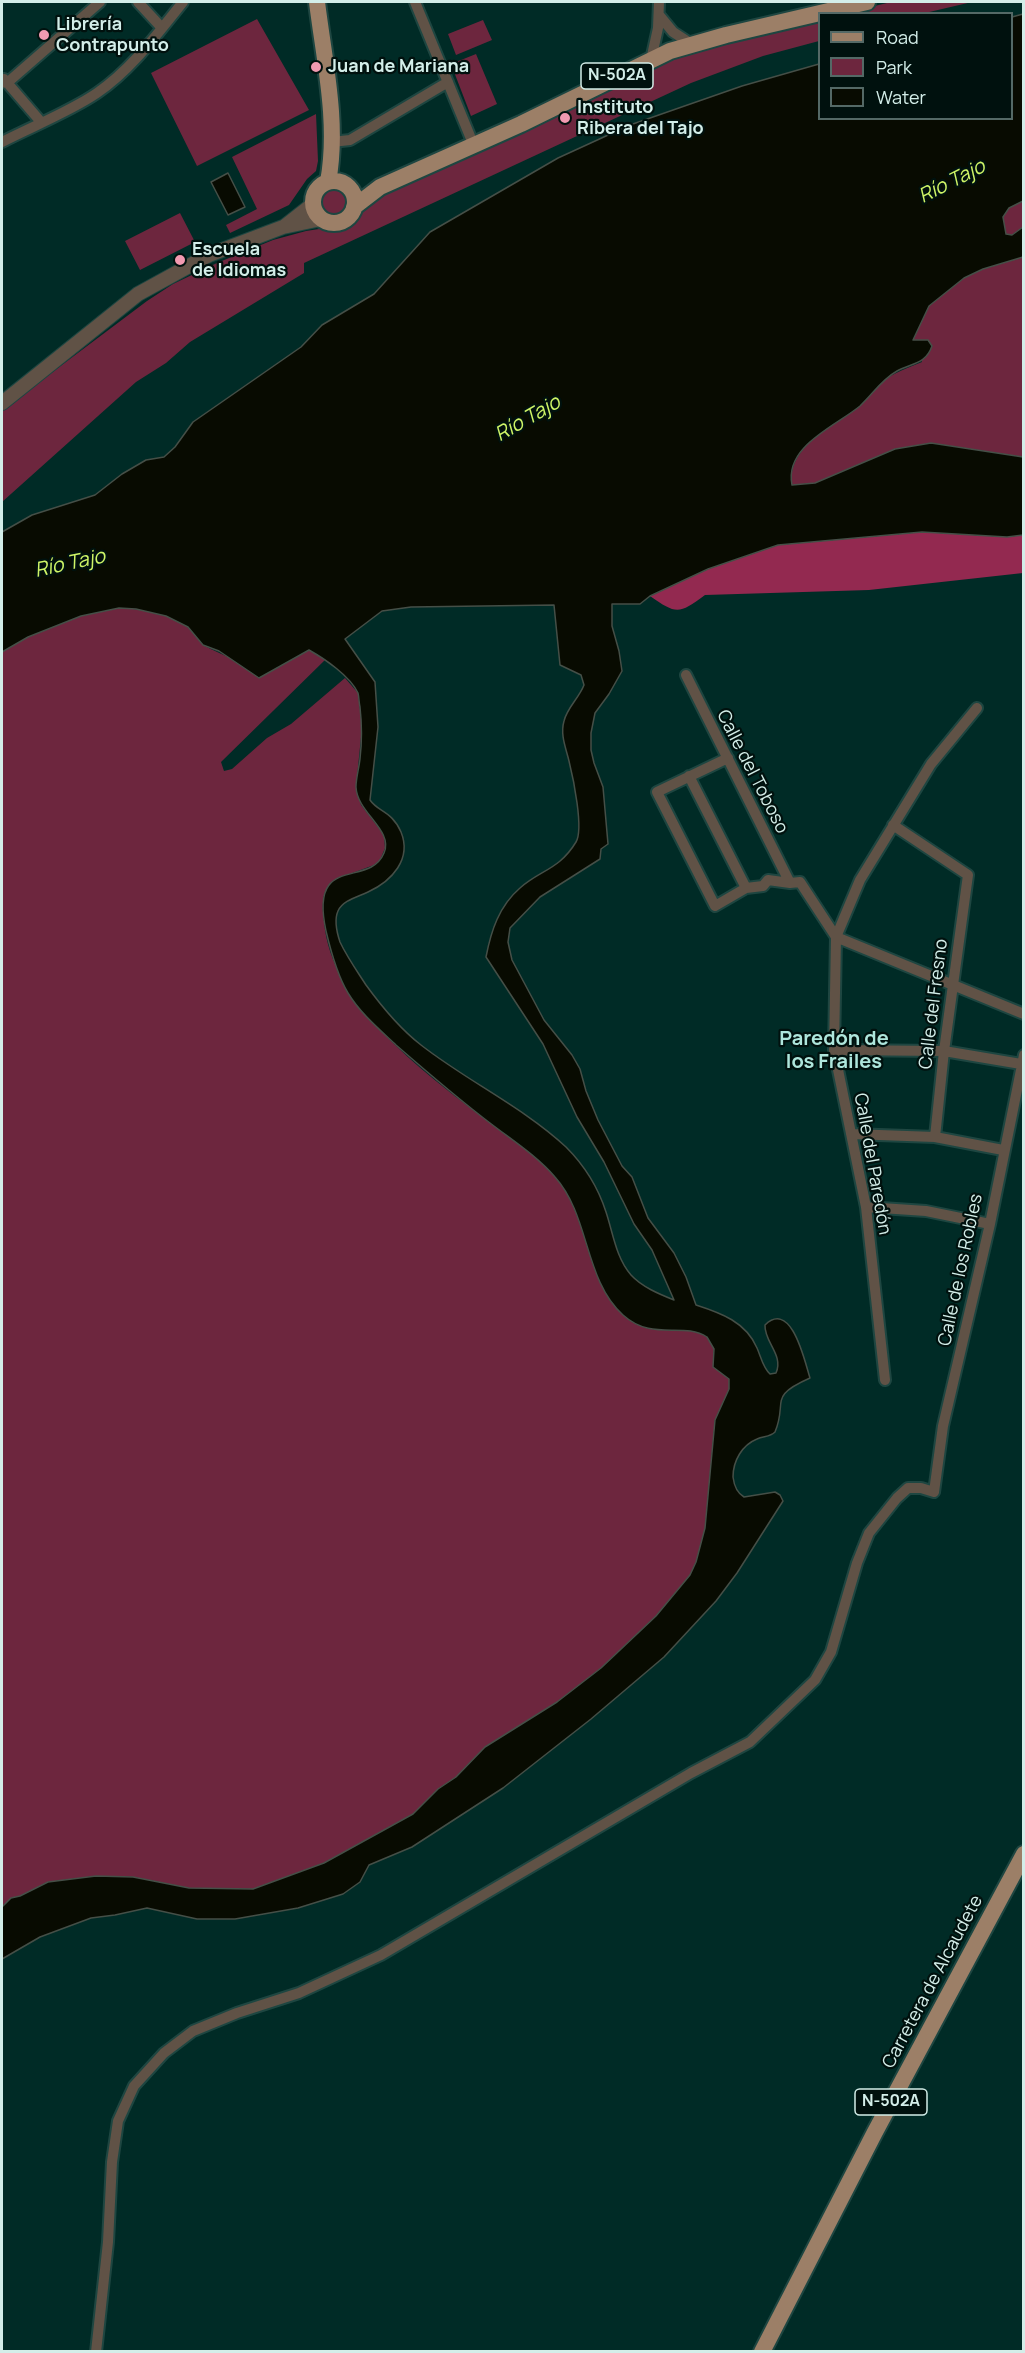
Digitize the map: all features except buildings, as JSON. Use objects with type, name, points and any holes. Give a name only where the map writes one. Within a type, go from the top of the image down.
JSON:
[{"type":"main road","points":[[316,2],[331,112],[332,145],[340,184],[354,197],[354,207]]},
{"type":"main road","name":"N-502A","points":[[823,12],[858,3]]},
{"type":"main road","name":"N-502A","points":[[321,219],[335,223],[342,221],[349,216],[354,207],[380,187],[474,146],[651,60],[693,45],[818,13]]},
{"type":"main road","points":[[321,219],[315,212],[313,204],[315,192],[321,186],[340,184]]},
{"type":"main road","name":"N-502A","points":[[340,184],[380,187]]},
{"type":"main road","name":"Carretera de Alcaudete","points":[[762,2352],[859,2162],[1023,1854]]},
{"type":"street","points":[[41,122],[3,81],[100,2]]},
{"type":"street","points":[[138,2],[162,28]]},
{"type":"street","points":[[2,142],[95,94],[118,77],[141,54],[183,2]]},
{"type":"street","points":[[415,2],[474,146]]},
{"type":"street","points":[[651,60],[660,15],[659,2]]},
{"type":"street","points":[[660,15],[673,32],[693,45]]},
{"type":"street","points":[[332,145],[350,140],[448,82]]},
{"type":"street","points":[[283,228],[313,204]]},
{"type":"street","points":[[3,400],[138,294],[209,255],[283,228],[321,219]]},
{"type":"street","name":"Calle del Toboso","points":[[686,675],[790,883]]},
{"type":"street","name":"Calle del Paredón","points":[[885,1380],[866,1207],[834,1050],[836,937],[860,880],[893,825],[931,764],[976,708]]},
{"type":"street","points":[[728,758],[657,792],[715,906],[746,888],[763,886],[768,880],[800,882],[836,937],[1023,1014]]},
{"type":"street","points":[[689,776],[746,888]]},
{"type":"street","name":"Calle del Fresno","points":[[893,825],[968,875],[952,984],[935,1137]]},
{"type":"street","points":[[834,1050],[944,1051],[1022,1059]]},
{"type":"street","name":"Calle de los Robles","points":[[96,2352],[108,2242],[112,2162],[118,2121],[134,2086],[164,2054],[193,2031],[237,2013],[299,1993],[381,1955],[691,1773],[750,1742],[815,1680],[831,1652],[857,1563],[869,1533],[908,1488],[921,1488],[934,1492],[943,1426],[990,1224],[1022,1059]]},
{"type":"street","points":[[851,1134],[935,1137],[1003,1150]]},
{"type":"street","points":[[866,1207],[926,1211],[990,1224]]},
{"type":"green space","points":[[891,2],[972,2],[929,12],[850,12]]},
{"type":"green space","points":[[257,19],[309,110],[197,166],[151,73]]},
{"type":"green space","points":[[818,19],[818,41],[763,56],[691,83],[304,263],[304,273],[190,342],[166,363],[136,382],[2,502],[2,410],[147,301],[173,284],[273,240],[306,231],[345,225],[361,208],[387,194],[633,75],[691,51]]},
{"type":"green space","points":[[483,20],[492,40],[456,55],[448,34]]},
{"type":"green space","points":[[476,54],[497,104],[471,116],[451,64]]},
{"type":"green space","points":[[316,114],[318,161],[316,171],[307,179],[289,205],[230,233],[226,225],[257,209],[232,157]]},
{"type":"green space","points":[[334,189],[344,193],[348,203],[344,213],[334,217],[324,213],[320,203],[324,193]]},
{"type":"green space","points":[[1023,201],[1023,227],[1012,235],[1006,234],[1003,217],[1009,208]]},
{"type":"green space","points":[[180,213],[195,242],[140,270],[125,241]]},
{"type":"green space","points":[[1023,257],[1023,457],[931,443],[895,449],[815,483],[792,485],[792,471],[804,448],[858,407],[886,379],[922,362],[913,340],[929,306],[964,278],[982,269]]},
{"type":"green space","points":[[119,608],[147,611],[174,619],[192,631],[205,646],[239,663],[309,650],[326,659],[221,762],[224,771],[232,769],[267,738],[291,724],[345,678],[358,693],[362,727],[356,787],[361,805],[384,835],[385,848],[380,860],[374,865],[339,878],[325,910],[324,921],[330,952],[344,982],[363,1010],[413,1062],[536,1157],[558,1180],[576,1214],[596,1271],[613,1304],[626,1317],[648,1328],[689,1331],[707,1337],[714,1349],[713,1366],[729,1379],[729,1389],[715,1420],[705,1528],[690,1575],[656,1616],[601,1668],[557,1702],[485,1747],[456,1777],[438,1789],[413,1814],[324,1863],[253,1889],[189,1888],[133,1877],[96,1876],[48,1882],[11,1898],[2,1907],[2,652],[29,636],[58,624],[88,614]]},
{"type":"shaded area","points":[[922,532],[1007,537],[1023,535],[1023,573],[869,590],[705,595],[689,606],[678,610],[666,607],[650,596],[708,569],[778,545]]},
{"type":"water","name":"Río Tajo","points":[[1023,14],[1023,201],[1009,208],[1003,217],[1006,234],[1012,235],[1023,227],[1023,257],[983,269],[964,278],[929,306],[913,340],[928,340],[932,346],[926,356],[891,375],[860,406],[814,438],[796,459],[792,471],[792,485],[815,483],[895,449],[931,443],[1023,457],[1023,535],[1007,537],[922,532],[778,545],[708,569],[650,596],[640,604],[612,604],[612,626],[622,671],[595,713],[591,733],[591,750],[603,787],[608,844],[601,849],[600,859],[540,897],[510,928],[508,942],[512,960],[544,1020],[572,1055],[580,1069],[598,1120],[622,1166],[632,1177],[648,1218],[674,1253],[696,1305],[723,1315],[746,1331],[770,1374],[776,1373],[778,1360],[767,1337],[765,1325],[774,1319],[783,1320],[796,1336],[810,1378],[783,1395],[775,1432],[747,1445],[739,1454],[733,1471],[735,1486],[744,1497],[775,1492],[783,1501],[737,1573],[716,1601],[664,1657],[591,1719],[503,1788],[412,1847],[369,1865],[360,1882],[343,1894],[298,1908],[235,1919],[197,1919],[147,1908],[91,1918],[40,1937],[2,1959],[2,1907],[11,1898],[48,1882],[96,1876],[133,1877],[189,1888],[253,1889],[324,1863],[413,1814],[438,1789],[456,1777],[485,1747],[557,1702],[601,1668],[656,1616],[690,1575],[696,1562],[705,1528],[715,1420],[729,1389],[729,1379],[713,1367],[714,1349],[707,1337],[688,1331],[645,1328],[623,1315],[610,1301],[601,1284],[575,1210],[555,1177],[532,1155],[466,1104],[396,1045],[364,1014],[344,986],[326,931],[323,906],[326,891],[333,881],[377,863],[386,845],[380,829],[358,796],[356,780],[362,733],[361,714],[358,693],[349,680],[309,650],[259,678],[219,651],[203,645],[188,627],[166,616],[136,609],[119,608],[81,616],[28,637],[2,652],[2,532],[32,515],[95,495],[122,474],[146,460],[164,457],[175,447],[193,422],[301,347],[322,325],[374,294],[430,232],[558,158],[630,125],[742,86],[818,64],[818,120],[1013,120],[1013,17]],"holes":[[[554,605],[560,665],[581,675],[584,685],[570,707],[563,726],[577,803],[579,826],[576,842],[563,858],[527,882],[513,895],[501,911],[493,928],[486,957],[543,1044],[577,1117],[604,1162],[634,1224],[652,1250],[674,1300],[645,1287],[626,1268],[618,1253],[599,1194],[585,1169],[573,1154],[532,1119],[439,1058],[405,1032],[366,985],[343,948],[337,931],[336,918],[340,907],[347,901],[385,882],[398,868],[404,851],[404,842],[397,825],[370,800],[378,727],[375,682],[345,639],[382,611],[411,607]]]},
{"type":"water","points":[[228,173],[245,207],[228,215],[211,182]]},
{"type":"place","name":"Librería Contrapunto","points":[[44,35]]},
{"type":"place","name":"Juan de Mariana","points":[[316,67]]},
{"type":"place","name":"Instituto Ribera del Tajo","points":[[565,118]]},
{"type":"place","name":"Escuela de Idiomas","points":[[180,260]]},
{"type":"district","name":"Paredón de los Frailes","points":[[834,1050]]}]
